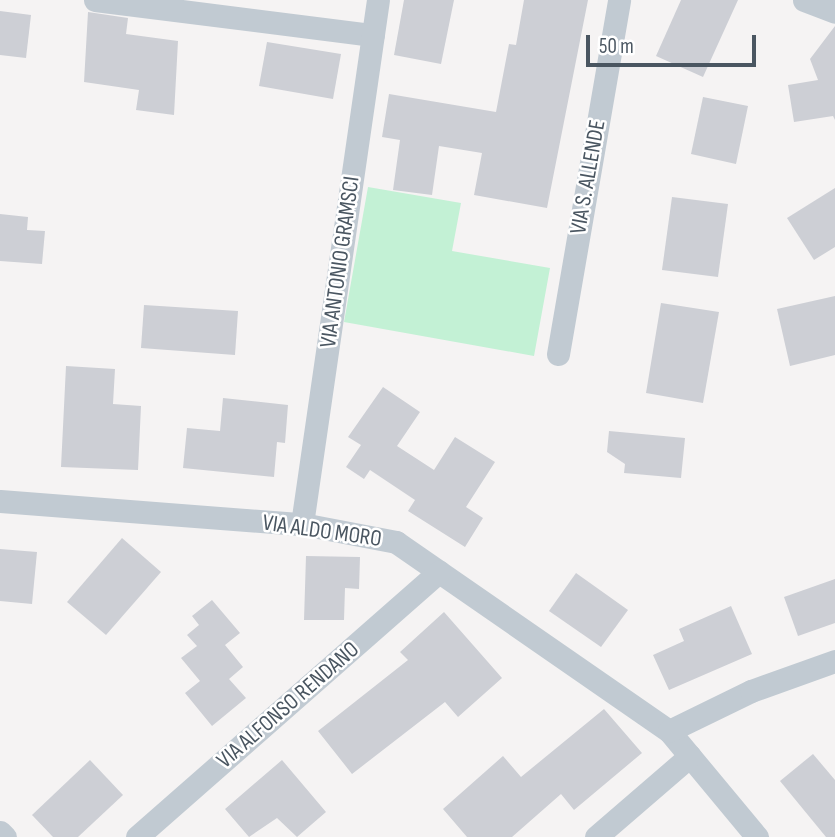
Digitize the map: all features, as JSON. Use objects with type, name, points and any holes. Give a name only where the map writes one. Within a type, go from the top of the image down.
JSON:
[{"type":"street","points":[[95,0],[373,35]]},
{"type":"street","name":"VIA ANTONIO GRAMSCI","points":[[302,524],[378,0]]},
{"type":"street","name":"VIA S. ALLENDE","points":[[558,354],[618,0]]},
{"type":"street","points":[[804,0],[835,12]]},
{"type":"street","name":"VIA ALDO MORO","points":[[0,502],[302,524],[396,542],[669,732],[757,837]]},
{"type":"street","name":"VIA ALFONSO RENDANO","points":[[137,837],[439,572]]},
{"type":"street","points":[[669,732],[751,691],[835,661]]},
{"type":"street","points":[[596,837],[690,756]]},
{"type":"street","points":[[0,832],[5,837]]},
{"type":"green space","points":[[368,187],[461,203],[452,251],[550,268],[534,356],[344,322]]},
{"type":"building","points":[[404,0],[454,0],[441,64],[394,55]]},
{"type":"building","points":[[524,0],[588,0],[547,208],[474,195],[482,153],[439,146],[432,195],[393,190],[400,140],[382,137],[389,94],[496,112],[509,44],[516,45]]},
{"type":"building","points":[[681,0],[738,0],[703,77],[656,56]]},
{"type":"building","points":[[0,11],[31,15],[26,58],[0,55]]},
{"type":"building","points":[[88,12],[128,18],[126,34],[178,41],[174,115],[136,110],[139,90],[84,82]]},
{"type":"building","points":[[835,26],[835,120],[833,116],[794,122],[788,85],[818,80],[810,59]]},
{"type":"building","points":[[267,42],[341,54],[333,99],[259,86]]},
{"type":"building","points":[[703,97],[748,106],[736,164],[691,154]]},
{"type":"building","points":[[835,188],[835,247],[814,260],[787,218]]},
{"type":"building","points":[[672,197],[728,204],[718,277],[662,270]]},
{"type":"building","points":[[0,214],[28,217],[27,230],[45,231],[42,264],[0,261]]},
{"type":"building","points":[[835,296],[835,355],[790,366],[777,309]]},
{"type":"building","points":[[661,303],[719,312],[703,403],[646,393]]},
{"type":"building","points":[[144,305],[238,311],[235,355],[141,348]]},
{"type":"building","points":[[66,366],[115,369],[113,404],[141,406],[138,470],[61,467]]},
{"type":"building","points":[[383,387],[420,412],[397,446],[434,470],[455,437],[495,462],[466,507],[483,518],[465,547],[408,511],[415,500],[370,470],[364,479],[346,467],[361,445],[348,437]]},
{"type":"building","points":[[223,398],[288,405],[285,443],[277,442],[274,477],[183,468],[187,428],[220,431]]},
{"type":"building","points":[[609,431],[685,438],[681,478],[624,473],[625,464],[607,452]]},
{"type":"building","points":[[122,538],[161,572],[106,635],[67,602]]},
{"type":"building","points":[[0,549],[37,552],[32,604],[0,601]]},
{"type":"building","points":[[306,556],[360,557],[359,589],[345,588],[344,620],[304,620]]},
{"type":"building","points":[[576,573],[628,610],[601,647],[549,611]]},
{"type":"building","points":[[835,579],[835,623],[798,636],[784,597]]},
{"type":"building","points":[[212,600],[240,633],[225,645],[243,667],[229,679],[246,698],[212,726],[185,693],[200,681],[181,658],[197,646],[187,635],[199,625],[192,616]]},
{"type":"building","points":[[731,606],[752,654],[669,690],[653,655],[684,641],[679,629]]},
{"type":"building","points":[[444,612],[502,678],[458,717],[445,702],[352,774],[318,731],[408,660],[400,652]]},
{"type":"building","points":[[604,709],[642,753],[574,810],[561,794],[512,837],[467,837],[443,809],[503,756],[521,777]]},
{"type":"building","points":[[813,754],[835,780],[835,837],[826,837],[780,781]]},
{"type":"building","points":[[90,760],[123,795],[78,837],[53,837],[32,815]]},
{"type":"building","points":[[282,760],[326,812],[297,837],[277,818],[249,837],[225,809]]}]
